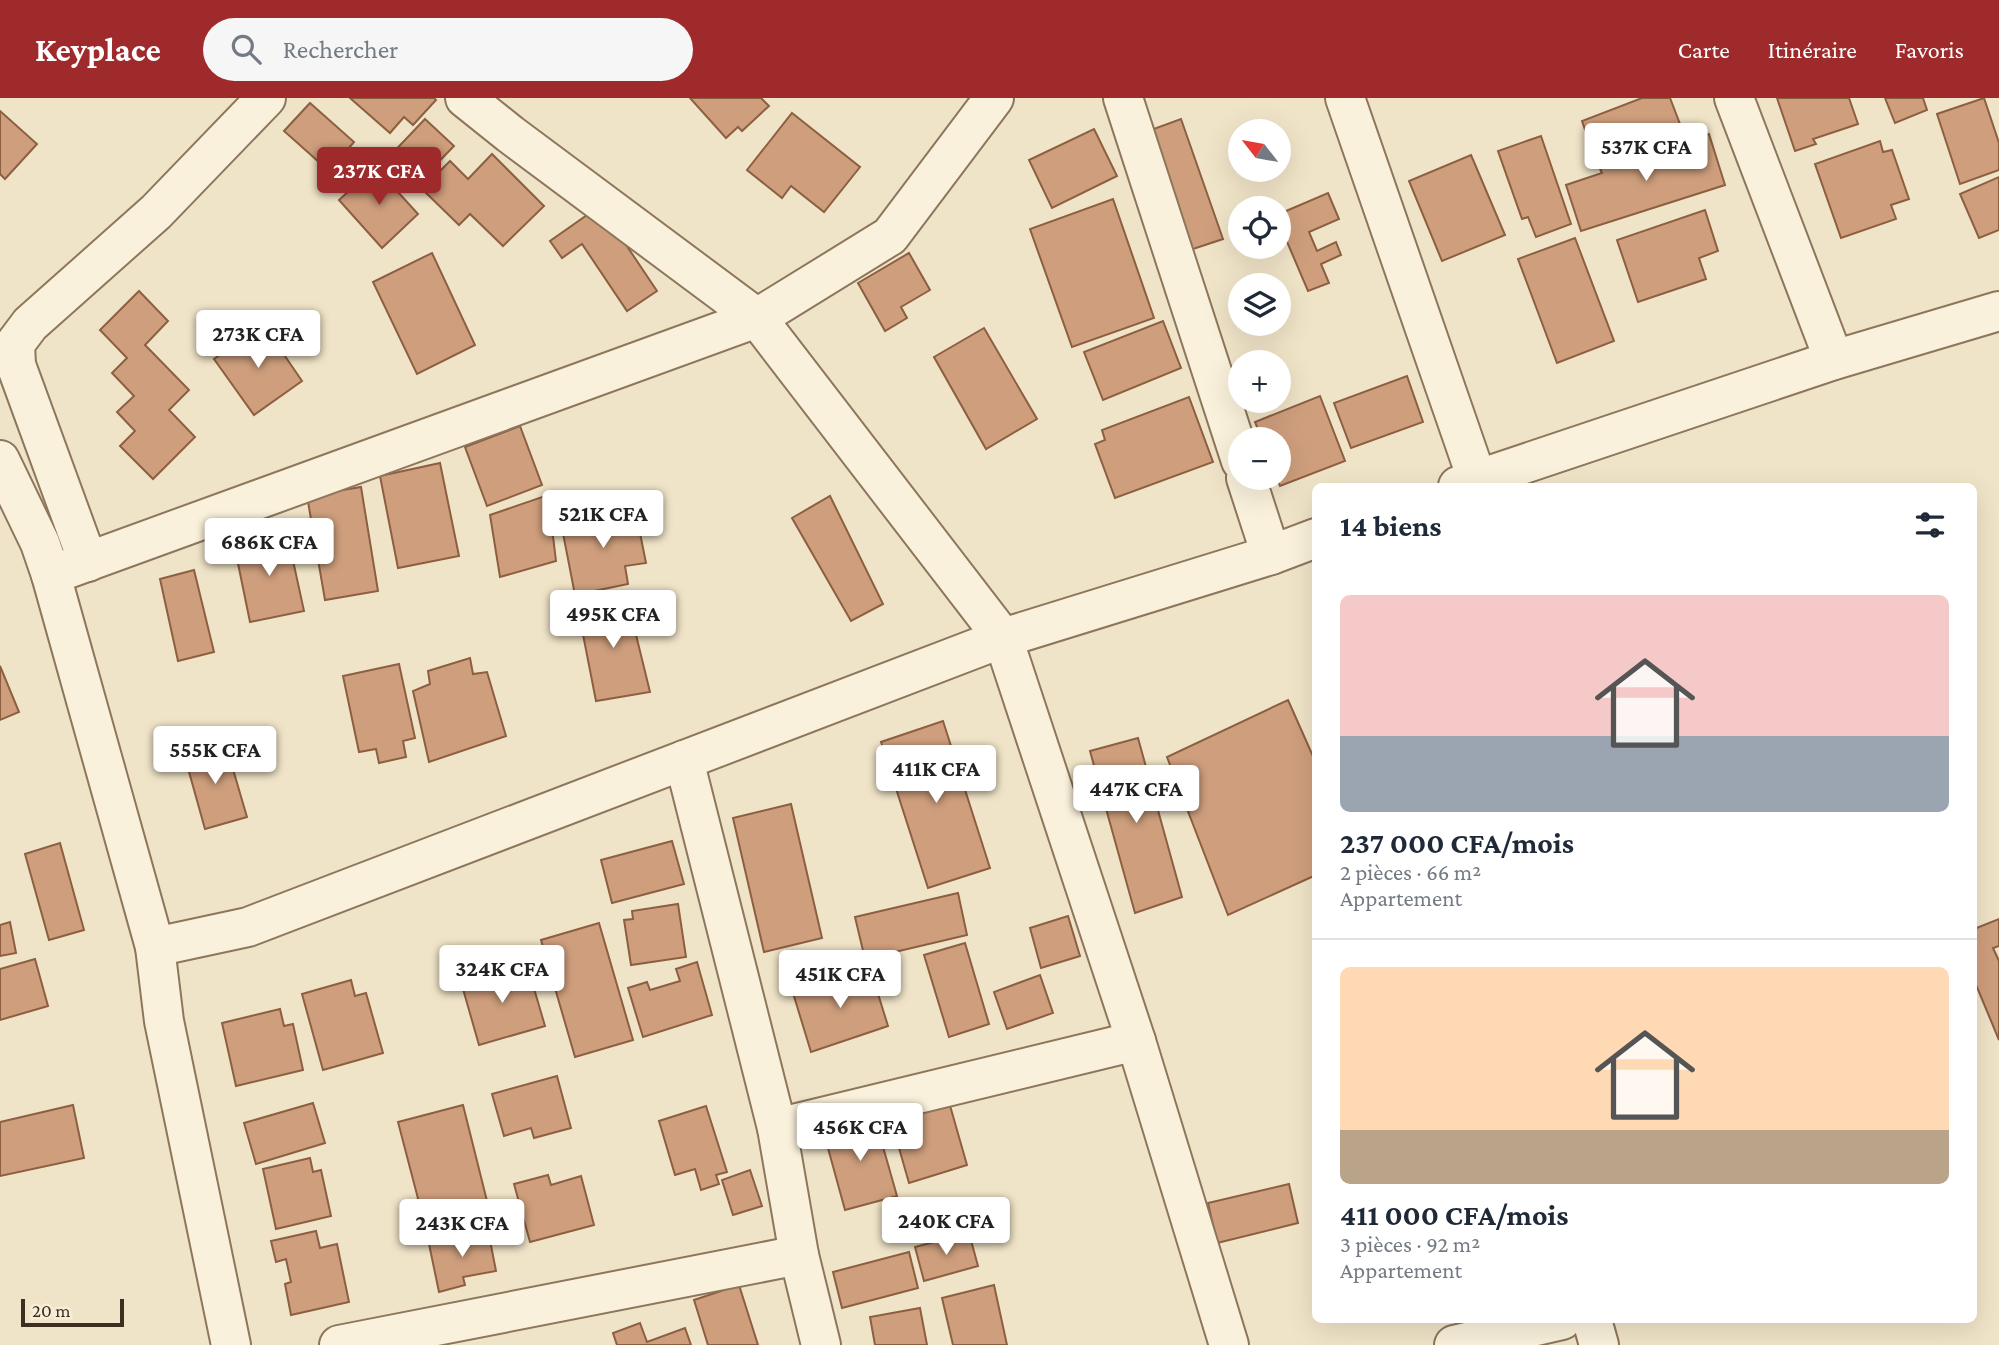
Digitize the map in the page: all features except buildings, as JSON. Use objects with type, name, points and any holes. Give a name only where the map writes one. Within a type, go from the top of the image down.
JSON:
[{"type":"street","points":[[88,562],[16,365],[15,344],[30,324],[156,212],[266,98]]},
{"type":"street","points":[[465,98],[757,318],[1003,638],[1136,1041],[1229,1345]]},
{"type":"street","points":[[51,575],[757,318],[890,236],[994,98]]},
{"type":"street","points":[[1123,98],[1230,427]]},
{"type":"street","points":[[1345,98],[1468,483],[1834,360],[1999,311]]},
{"type":"street","points":[[1734,98],[1834,360]]},
{"type":"street","points":[[0,460],[40,542],[51,575],[155,947],[164,1021],[231,1345]]},
{"type":"street","points":[[1250,490],[1271,555]]},
{"type":"street","points":[[155,947],[248,927],[1003,638],[1271,555],[1312,540]]},
{"type":"street","points":[[684,760],[777,1128],[799,1255],[821,1345]]},
{"type":"street","points":[[777,1128],[1136,1041]]},
{"type":"street","points":[[339,1345],[799,1255]]},
{"type":"street","points":[[1454,1345],[1549,1323]]},
{"type":"street","points":[[1593,1323],[1599,1345]]}]
